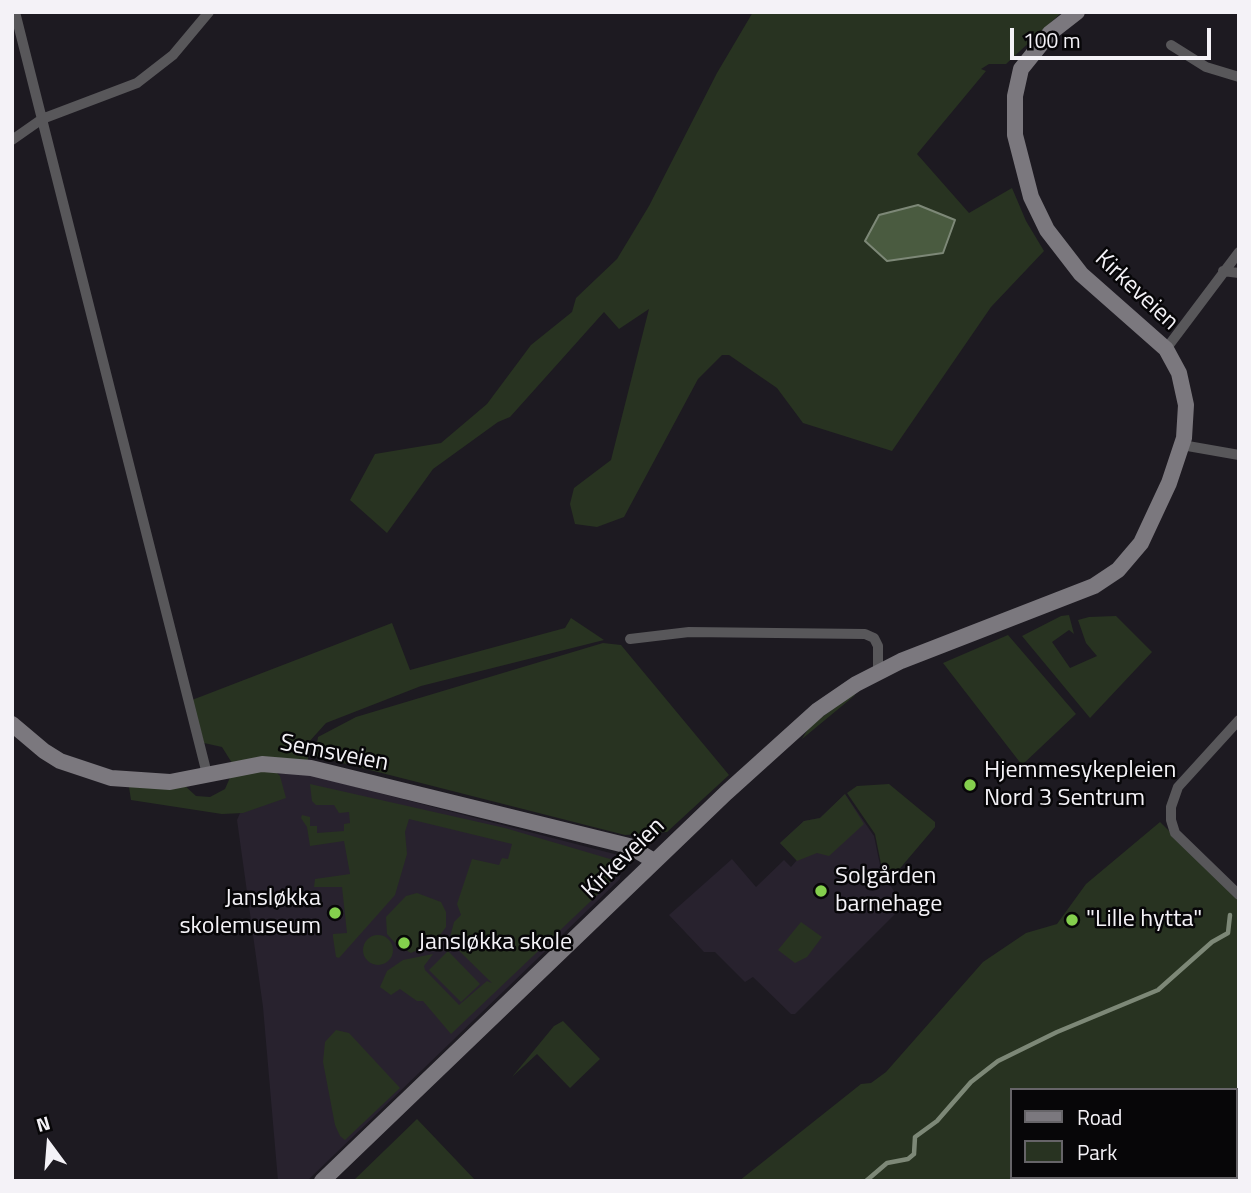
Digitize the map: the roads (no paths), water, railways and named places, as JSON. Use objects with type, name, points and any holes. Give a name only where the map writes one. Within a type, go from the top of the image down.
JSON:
[{"type":"main road","name":"Kirkeveien","points":[[322,1181],[654,861],[810,716],[878,672],[958,637],[1059,602],[1112,575],[1131,557],[1170,483],[1182,445],[1186,405],[1179,373],[1166,349],[1081,274],[1047,230],[1031,197],[1020,165],[1013,113],[1019,75],[1029,57],[1045,39],[1077,12]]},
{"type":"main road","name":"Semsveien","points":[[12,724],[60,761],[111,779],[170,782],[262,764],[311,768],[629,846],[654,861]]},
{"type":"street","points":[[15,12],[207,774]]},
{"type":"street","points":[[12,140],[42,118],[137,83],[173,55],[209,12]]},
{"type":"street","points":[[1171,45],[1198,62],[1239,77]]},
{"type":"street","points":[[1166,349],[1239,252]]},
{"type":"street","points":[[1223,271],[1239,273]]},
{"type":"street","points":[[1182,445],[1239,455]]},
{"type":"street","points":[[630,639],[689,632],[865,634],[874,638],[878,646],[878,672]]},
{"type":"street","points":[[1239,720],[1178,787],[1171,807],[1175,833],[1239,895]]},
{"type":"waterway","points":[[866,1181],[887,1163],[908,1159],[914,1154],[915,1137],[937,1121],[971,1082],[998,1061],[1057,1032],[1158,990],[1212,942],[1228,933],[1230,915]]},
{"type":"place","name":"Hjemmesykepleien Nord 3 Sentrum","points":[[970,785]]},
{"type":"place","name":"Solgården barnehage","points":[[821,891]]},
{"type":"place","name":"Jansløkka skolemuseum","points":[[335,913]]},
{"type":"place","name":"\"Lille hytta\"","points":[[1072,920]]},
{"type":"place","name":"Jansløkka skole","points":[[404,943]]}]
